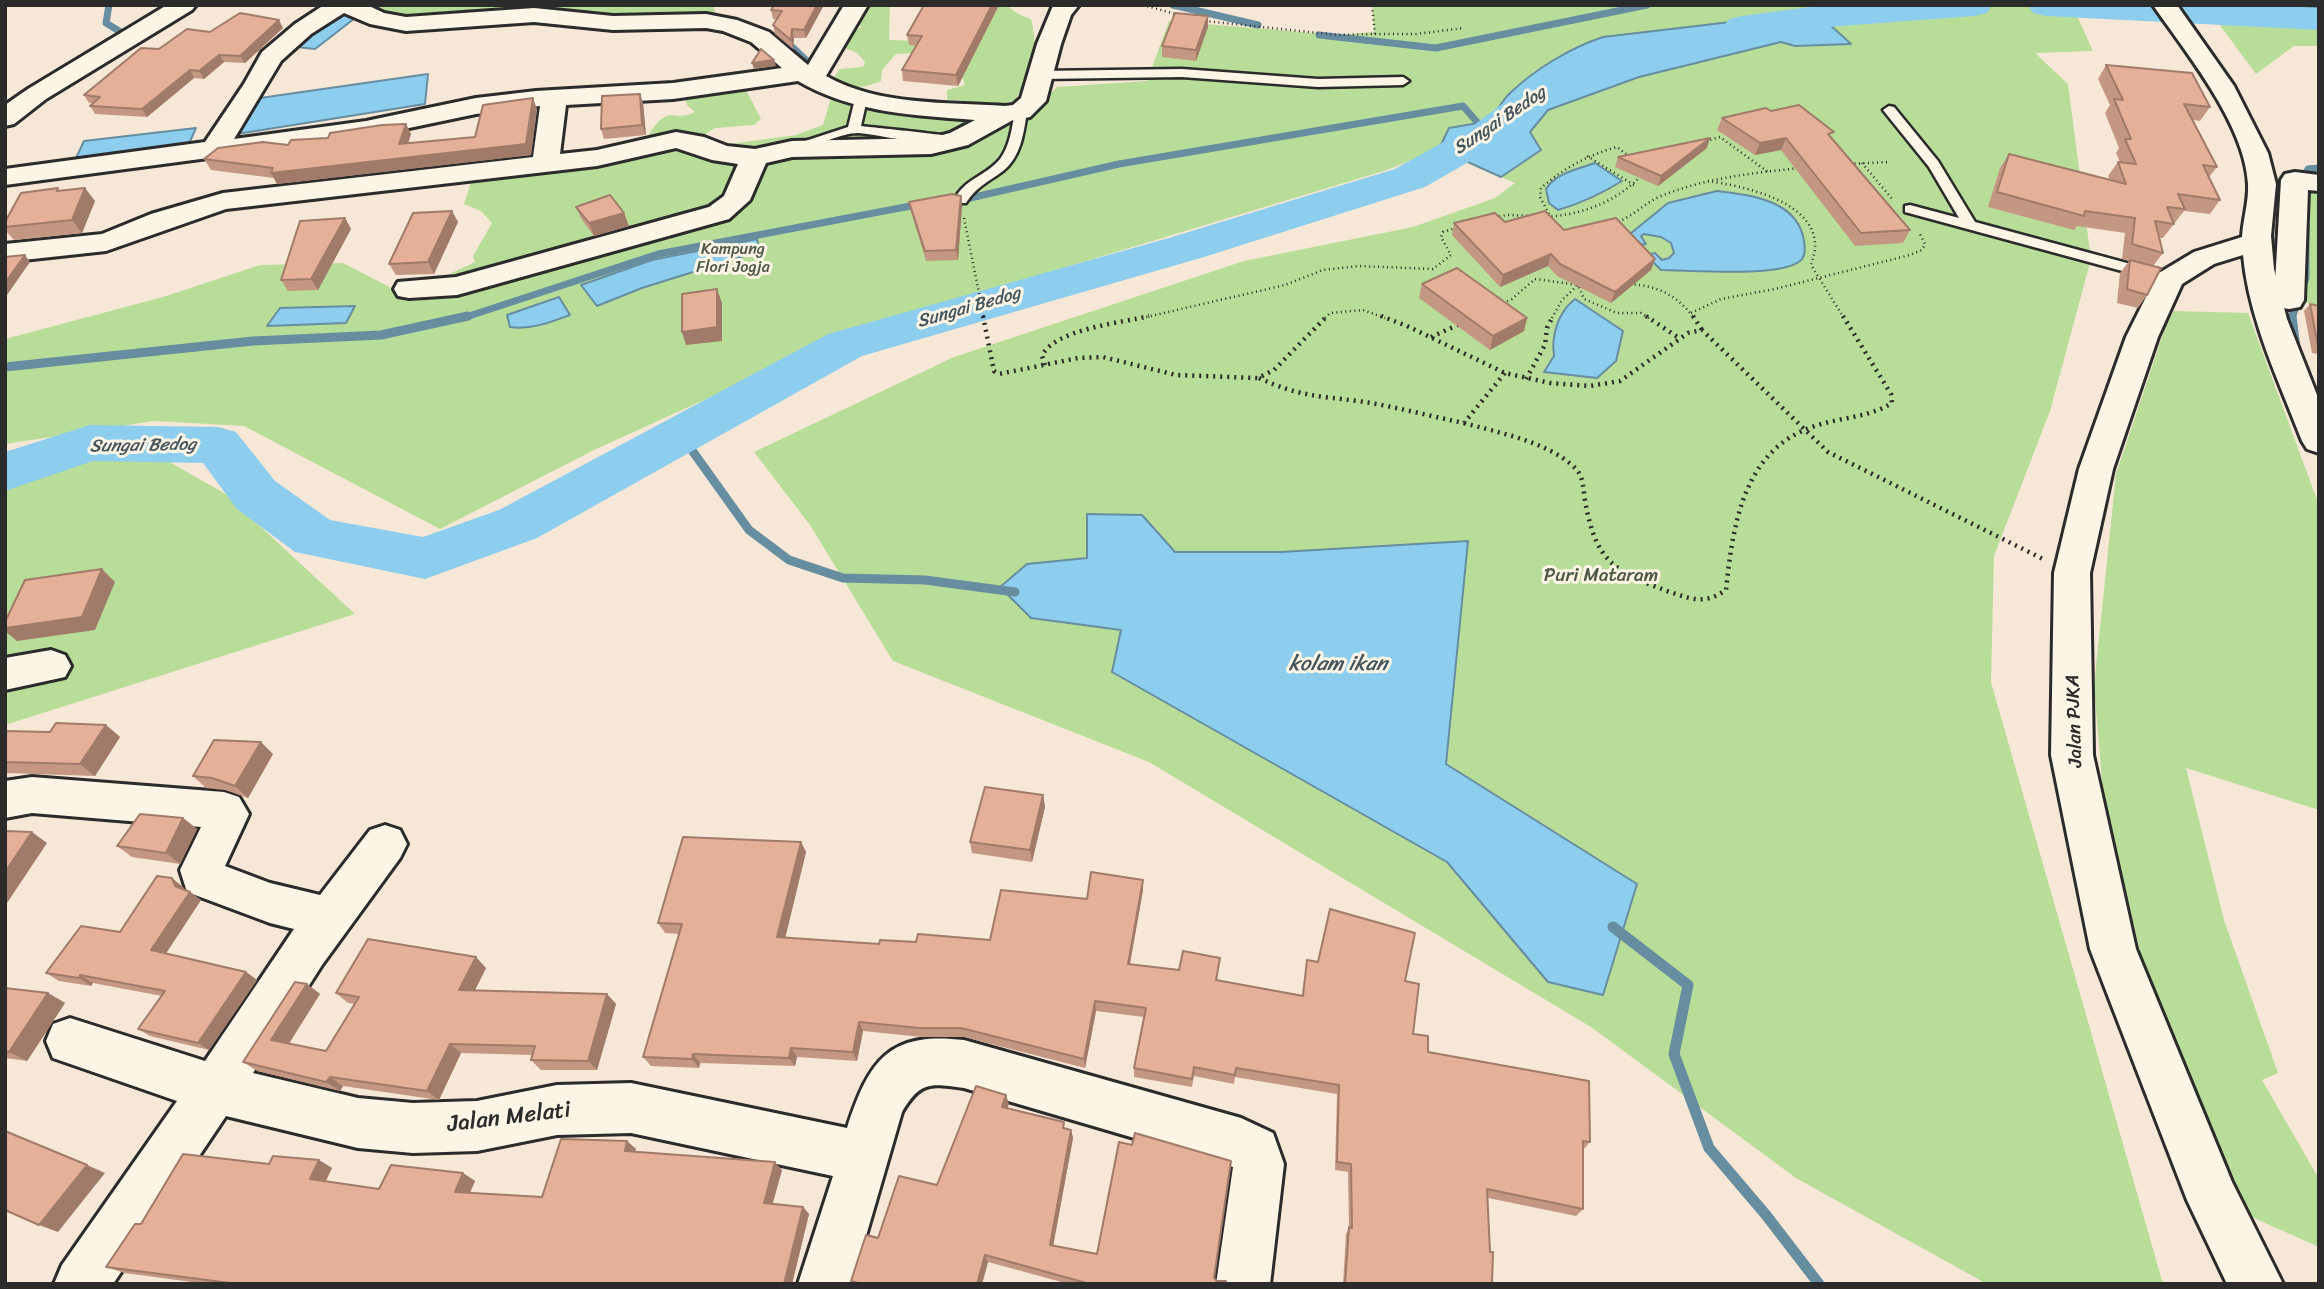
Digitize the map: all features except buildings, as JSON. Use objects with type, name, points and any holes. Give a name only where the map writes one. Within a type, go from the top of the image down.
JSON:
[{"type":"street","points":[[5,118],[37,94],[184,5]]},
{"type":"street","points":[[215,147],[257,84],[271,57],[303,29],[340,5]]},
{"type":"street","points":[[347,5],[378,19],[406,24],[534,15],[613,23],[706,21],[729,25],[760,37],[807,76],[832,90],[861,99],[911,108],[1013,112]]},
{"type":"street","points":[[5,177],[366,129],[476,106],[673,91],[807,76],[856,5]]},
{"type":"street","points":[[5,253],[106,242],[161,220],[223,201],[597,158],[676,140],[695,143],[722,155],[755,157],[792,149],[909,149],[931,146],[959,139],[1033,101],[1056,23],[1067,5]]},
{"type":"street","points":[[2165,5],[2225,91],[2261,177],[2260,222],[2256,242],[2291,300]]},
{"type":"street","points":[[545,165],[554,98]]},
{"type":"street","points":[[409,289],[457,286],[719,214],[736,200],[755,157]]},
{"type":"street","points":[[2319,183],[2295,180],[2291,300],[2319,441]]},
{"type":"street","points":[[2170,279],[2204,258],[2256,242]]},
{"type":"street","name":"Jalan PJKA","points":[[2170,279],[2141,337],[2096,469],[2072,573],[2072,755],[2113,949],[2213,1200],[2256,1284]]},
{"type":"street","points":[[5,674],[51,666]]},
{"type":"street","points":[[5,800],[32,795],[224,810],[228,814],[227,822],[204,863],[201,871],[203,878],[270,903],[330,918]]},
{"type":"street","points":[[81,1284],[215,1089],[306,950],[385,844]]},
{"type":"street","name":"Jalan Melati","points":[[70,1041],[215,1089],[358,1123],[413,1128],[477,1126],[557,1111],[631,1108],[864,1157]]},
{"type":"street","points":[[825,1284],[884,1095],[897,1074],[915,1064],[931,1060],[964,1064],[1241,1143],[1255,1151],[1259,1164],[1243,1284]]},
{"type":"lane","points":[[1040,75],[1182,73],[1318,83],[1403,81]]},
{"type":"lane","points":[[854,129],[861,99]]},
{"type":"lane","points":[[1889,110],[1922,147],[1952,188],[1969,224]]},
{"type":"lane","points":[[961,200],[974,184],[1004,163],[1016,139],[1013,112]]},
{"type":"lane","points":[[792,149],[854,129],[919,138],[959,139]]},
{"type":"lane","points":[[1903,206],[2170,279]]},
{"type":"path","points":[[1143,5],[1187,17]]},
{"type":"path","points":[[1372,5],[1375,34]]},
{"type":"path","points":[[1199,20],[1338,35],[1416,34],[1464,28]]},
{"type":"path","points":[[1695,144],[1720,137],[1768,172]]},
{"type":"path","points":[[1559,226],[1550,217],[1540,197],[1541,188],[1555,175],[1586,155],[1617,147],[1636,162]]},
{"type":"path","points":[[1586,155],[1634,185]]},
{"type":"path","points":[[1849,164],[1889,162]]},
{"type":"path","points":[[1862,163],[1903,206]]},
{"type":"path","points":[[1609,224],[1628,220],[1640,207],[1658,197],[1708,181],[1809,166]]},
{"type":"path","points":[[1483,220],[1506,215],[1550,217],[1588,209],[1634,185],[1646,169]]},
{"type":"path","points":[[961,200],[983,327],[996,373],[1006,374],[1078,358],[1103,357],[1176,375],[1258,378],[1285,390],[1325,399],[1358,401],[1464,423],[1559,456],[1576,467],[1581,474],[1593,531],[1604,557],[1626,572],[1693,599],[1713,599],[1726,590],[1731,544],[1745,494],[1761,462],[1776,443],[1803,429],[1878,413],[1892,403],[1891,394],[1856,334],[1817,278],[1811,265],[1816,252],[1815,238],[1808,224],[1795,211],[1755,190],[1708,181]]},
{"type":"path","points":[[1506,215],[1516,224]]},
{"type":"path","points":[[1045,365],[1042,356],[1045,347],[1060,337],[1285,285],[1314,271],[1365,266],[1433,269],[1451,255],[1441,237],[1443,232],[1461,226]]},
{"type":"path","points":[[1691,313],[1721,299],[1775,289],[1922,250],[1925,244],[1917,229]]},
{"type":"path","points":[[1532,271],[1535,279]]},
{"type":"path","points":[[1489,310],[1512,299],[1535,279],[1591,285]]},
{"type":"path","points":[[1627,284],[1658,286],[1672,294],[1691,313],[1702,330],[1828,452],[2072,573]]},
{"type":"path","points":[[1578,285],[1584,299],[1617,313],[1640,313],[1679,338]]},
{"type":"path","points":[[1526,379],[1545,345],[1547,328],[1562,300],[1578,285]]},
{"type":"path","points":[[1258,378],[1273,370],[1330,313],[1363,310],[1431,337],[1505,373],[1526,379],[1607,386],[1620,380],[1679,338],[1694,330],[1702,330]]},
{"type":"path","points":[[1431,337],[1466,321]]},
{"type":"path","points":[[1464,423],[1505,373]]},
{"type":"green space","points":[[370,5],[713,5],[717,18],[390,18],[369,8]]},
{"type":"green space","points":[[864,5],[890,5],[889,40],[958,42],[984,36],[976,5],[1006,5],[1031,19],[1034,52],[1026,80],[1015,101],[990,103],[947,100],[947,90],[965,85],[963,79],[940,75],[920,53],[896,54],[882,70],[881,81],[863,87],[844,85],[834,77],[840,69],[863,67],[865,62],[857,53],[843,47],[846,33],[862,27],[851,20]]},
{"type":"green space","name":"Puri Mataram","points":[[1372,5],[2096,5],[2098,8],[2073,7],[2093,51],[2035,53],[2068,84],[2091,259],[2050,411],[1994,556],[1991,682],[2163,1284],[1987,1284],[1796,1178],[1591,1027],[1149,762],[893,661],[810,525],[754,452],[954,357],[1244,261],[1413,227],[1495,198],[1515,183],[1501,177],[1541,150],[1530,132],[1548,110],[1639,77],[1782,42],[1795,46],[1851,43],[1816,12],[1603,37],[1586,43],[1554,60],[1525,81],[1490,121],[1449,128],[1439,149],[1387,170],[858,330],[594,450],[440,529],[244,426],[154,421],[5,444],[5,339],[163,297],[260,265],[343,263],[405,295],[475,262],[473,256],[492,223],[481,211],[464,204],[472,179],[796,135],[823,125],[832,94],[1011,118],[1040,105],[1057,87],[1147,81],[1169,21],[1338,35],[1374,32]]},
{"type":"green space","points":[[2205,5],[2319,5],[2319,46],[2294,46],[2256,74]]},
{"type":"green space","points":[[744,86],[761,119],[754,125],[715,128],[698,139],[659,141],[648,136],[666,116],[695,112],[687,105],[684,96]]},
{"type":"green space","points":[[2294,183],[2319,187],[2319,305],[2296,301]]},
{"type":"green space","points":[[2174,311],[2248,313],[2319,505],[2319,810],[2186,768],[2224,920],[2278,1073],[2262,1080],[2319,1179],[2319,1247],[2243,1213],[2146,975],[2104,804],[2094,686],[2116,474],[2166,325]]},
{"type":"green space","points":[[103,458],[164,459],[224,493],[355,614],[5,725],[5,486]]},
{"type":"water","points":[[1816,12],[1851,44],[1795,46],[1781,42],[1639,77],[1548,110],[1530,132],[1541,150],[1501,177],[1439,149],[1449,128],[1490,121],[1506,97],[1530,76],[1566,53],[1603,37]]},
{"type":"water","points":[[340,13],[359,15],[315,49],[297,47]]},
{"type":"water","points":[[428,74],[425,104],[237,134],[260,98]]},
{"type":"water","points":[[196,128],[188,146],[75,160],[84,141]]},
{"type":"water","points":[[1595,163],[1622,181],[1591,198],[1558,210],[1549,203],[1546,189],[1555,179]]},
{"type":"water","points":[[1717,191],[1771,202],[1793,216],[1804,241],[1802,259],[1774,270],[1661,270],[1646,255],[1655,253],[1662,260],[1669,258],[1674,253],[1671,243],[1661,237],[1644,234],[1641,236],[1646,244],[1638,245],[1630,234],[1668,203]]},
{"type":"water","points":[[757,239],[760,251],[642,288],[597,306],[581,285],[652,260]]},
{"type":"water","points":[[559,297],[570,315],[533,326],[510,327],[507,315]]},
{"type":"water","points":[[1575,299],[1623,331],[1616,361],[1597,378],[1544,372],[1554,356],[1555,333],[1560,317]]},
{"type":"water","points":[[355,306],[346,323],[267,326],[280,308]]},
{"type":"water","name":"kolam ikan","points":[[1087,514],[1142,515],[1175,552],[1281,552],[1468,541],[1446,764],[1637,884],[1603,995],[1548,982],[1447,862],[1112,672],[1121,630],[1031,618],[1000,587],[1027,564],[1087,558]]},
{"type":"waterway","points":[[109,5],[106,23],[127,36],[123,39]]},
{"type":"waterway","points":[[1173,5],[1258,25]]},
{"type":"waterway","points":[[1319,35],[1436,48],[1647,5]]},
{"type":"waterway","name":"Sungai Bedog","points":[[1742,27],[1788,19],[1974,5]]},
{"type":"waterway","name":"Sungai Bedog","points":[[2046,5],[2319,19]]},
{"type":"waterway","points":[[2270,5],[2319,9]]},
{"type":"waterway","points":[[762,32],[785,40],[807,61]]},
{"type":"waterway","points":[[957,201],[1119,164],[1463,106],[1485,131]]},
{"type":"waterway","name":"Sungai Bedog","points":[[5,472],[90,443],[218,445],[256,495],[315,538],[425,558],[518,524],[845,345],[1188,247],[1410,178],[1488,134],[1520,109]]},
{"type":"waterway","points":[[2305,175],[2308,169],[2319,168]]},
{"type":"waterway","points":[[463,318],[658,254],[921,204]]},
{"type":"waterway","points":[[2292,317],[2306,278],[2306,226]]},
{"type":"waterway","points":[[5,367],[253,341],[381,335],[468,316]]},
{"type":"waterway","points":[[2292,317],[2296,348]]},
{"type":"waterway","points":[[681,435],[749,530],[789,560],[843,578],[925,580],[1015,592]]},
{"type":"waterway","points":[[1613,927],[1688,985],[1674,1054],[1709,1148],[1766,1215],[1819,1284]]},
{"type":"park label","name":"Kampung Flori Jogja","points":[[733,259]]}]
